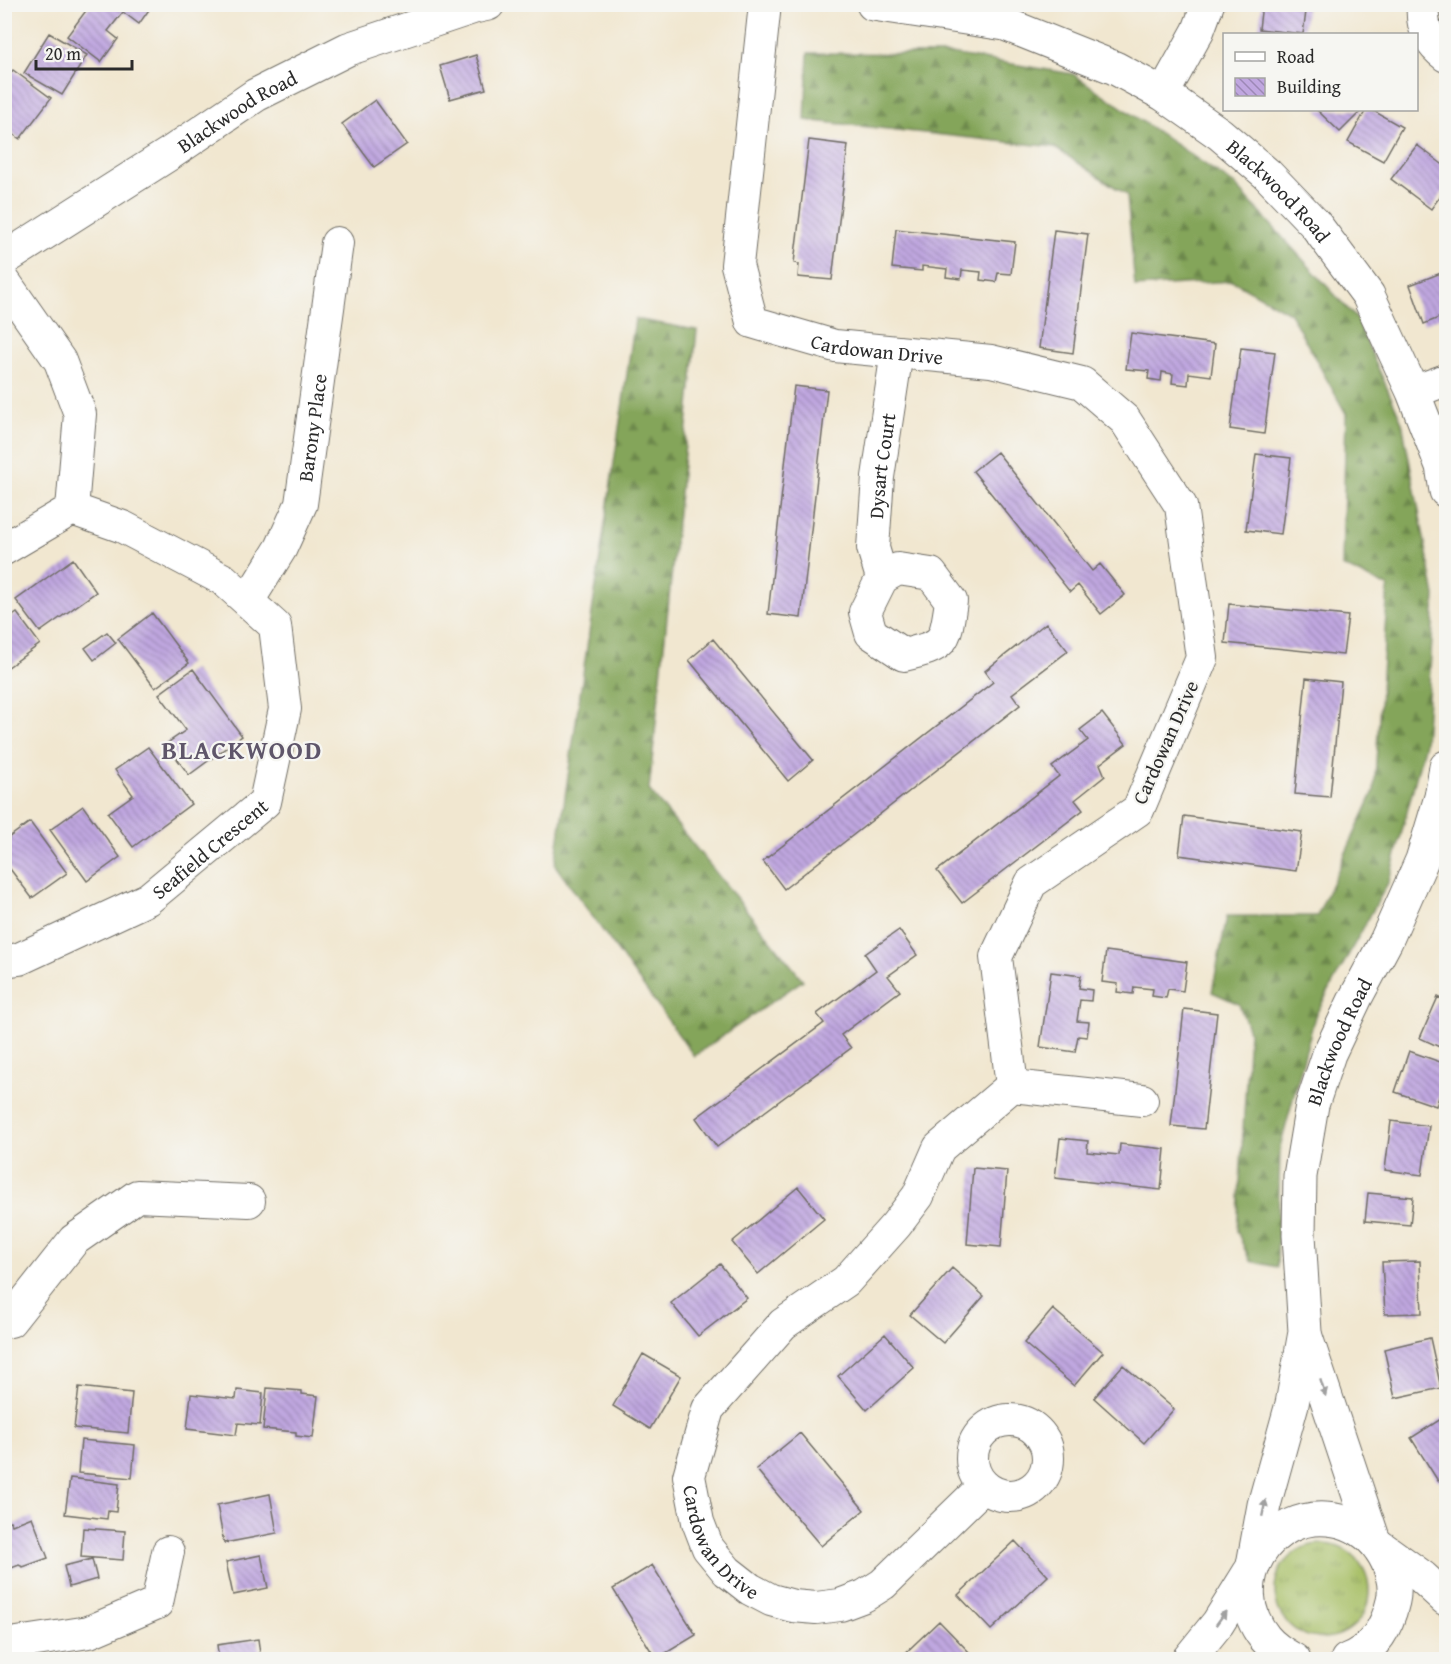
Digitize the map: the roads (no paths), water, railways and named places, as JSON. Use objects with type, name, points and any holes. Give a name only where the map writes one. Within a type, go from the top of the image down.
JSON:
[{"type":"street","name":"Blackwood Road","points":[[4,259],[169,154],[256,95],[348,49],[488,4]]},
{"type":"street","name":"Cardowan Drive","points":[[765,4],[737,265],[752,322],[834,346],[991,361],[1082,383],[1125,420],[1180,506],[1202,658],[1138,810],[1030,883],[996,957],[1012,1086],[939,1148],[918,1196],[896,1225],[846,1281],[783,1324],[708,1409],[689,1476],[698,1522],[708,1548],[727,1571],[750,1589],[771,1600],[793,1606],[816,1608],[840,1605],[864,1596],[884,1584],[984,1486]]},
{"type":"street","name":"Blackwood Road","points":[[873,4],[1005,24],[1115,68],[1162,93],[1220,134],[1267,174],[1315,224],[1368,295],[1413,392],[1442,466],[1446,491]]},
{"type":"street","points":[[1162,93],[1198,31],[1208,4]]},
{"type":"street","points":[[1423,4],[1422,17],[1425,32],[1433,45],[1446,56]]},
{"type":"street","name":"Barony Place","points":[[248,601],[281,548],[301,504],[337,243]]},
{"type":"street","points":[[4,280],[60,361],[80,414],[72,509],[4,549]]},
{"type":"street","name":"Dysart Court","points":[[882,578],[873,549],[878,477],[897,352]]},
{"type":"street","points":[[1413,392],[1446,380]]},
{"type":"street","name":"Seafield Crescent","points":[[4,961],[19,959],[148,899],[265,802],[285,709],[275,626],[224,580],[133,532],[72,509]]},
{"type":"street","name":"Blackwood Road","points":[[1251,1569],[1264,1504],[1292,1404],[1305,1332],[1299,1235],[1300,1176],[1312,1105],[1329,1054],[1386,941],[1422,860],[1441,797],[1446,767]]},
{"type":"street","points":[[1012,1086],[1142,1100]]},
{"type":"street","points":[[4,1322],[10,1321],[74,1240],[137,1196],[249,1200]]},
{"type":"street","name":"Blackwood Road","points":[[1305,1332],[1376,1543],[1386,1558],[1392,1574],[1394,1597],[1388,1620],[1379,1636],[1367,1649],[1347,1659]]},
{"type":"street","points":[[1188,1659],[1218,1623],[1269,1540],[1281,1530],[1313,1519],[1342,1522],[1359,1529],[1422,1577],[1446,1599]]},
{"type":"street","points":[[4,1646],[89,1632],[157,1603],[168,1552]]},
{"type":"street","points":[[1251,1569],[1247,1590],[1255,1624],[1265,1639],[1277,1650],[1294,1659]]},
{"type":"district","name":"BLACKWOOD","points":[[242,749]]}]
